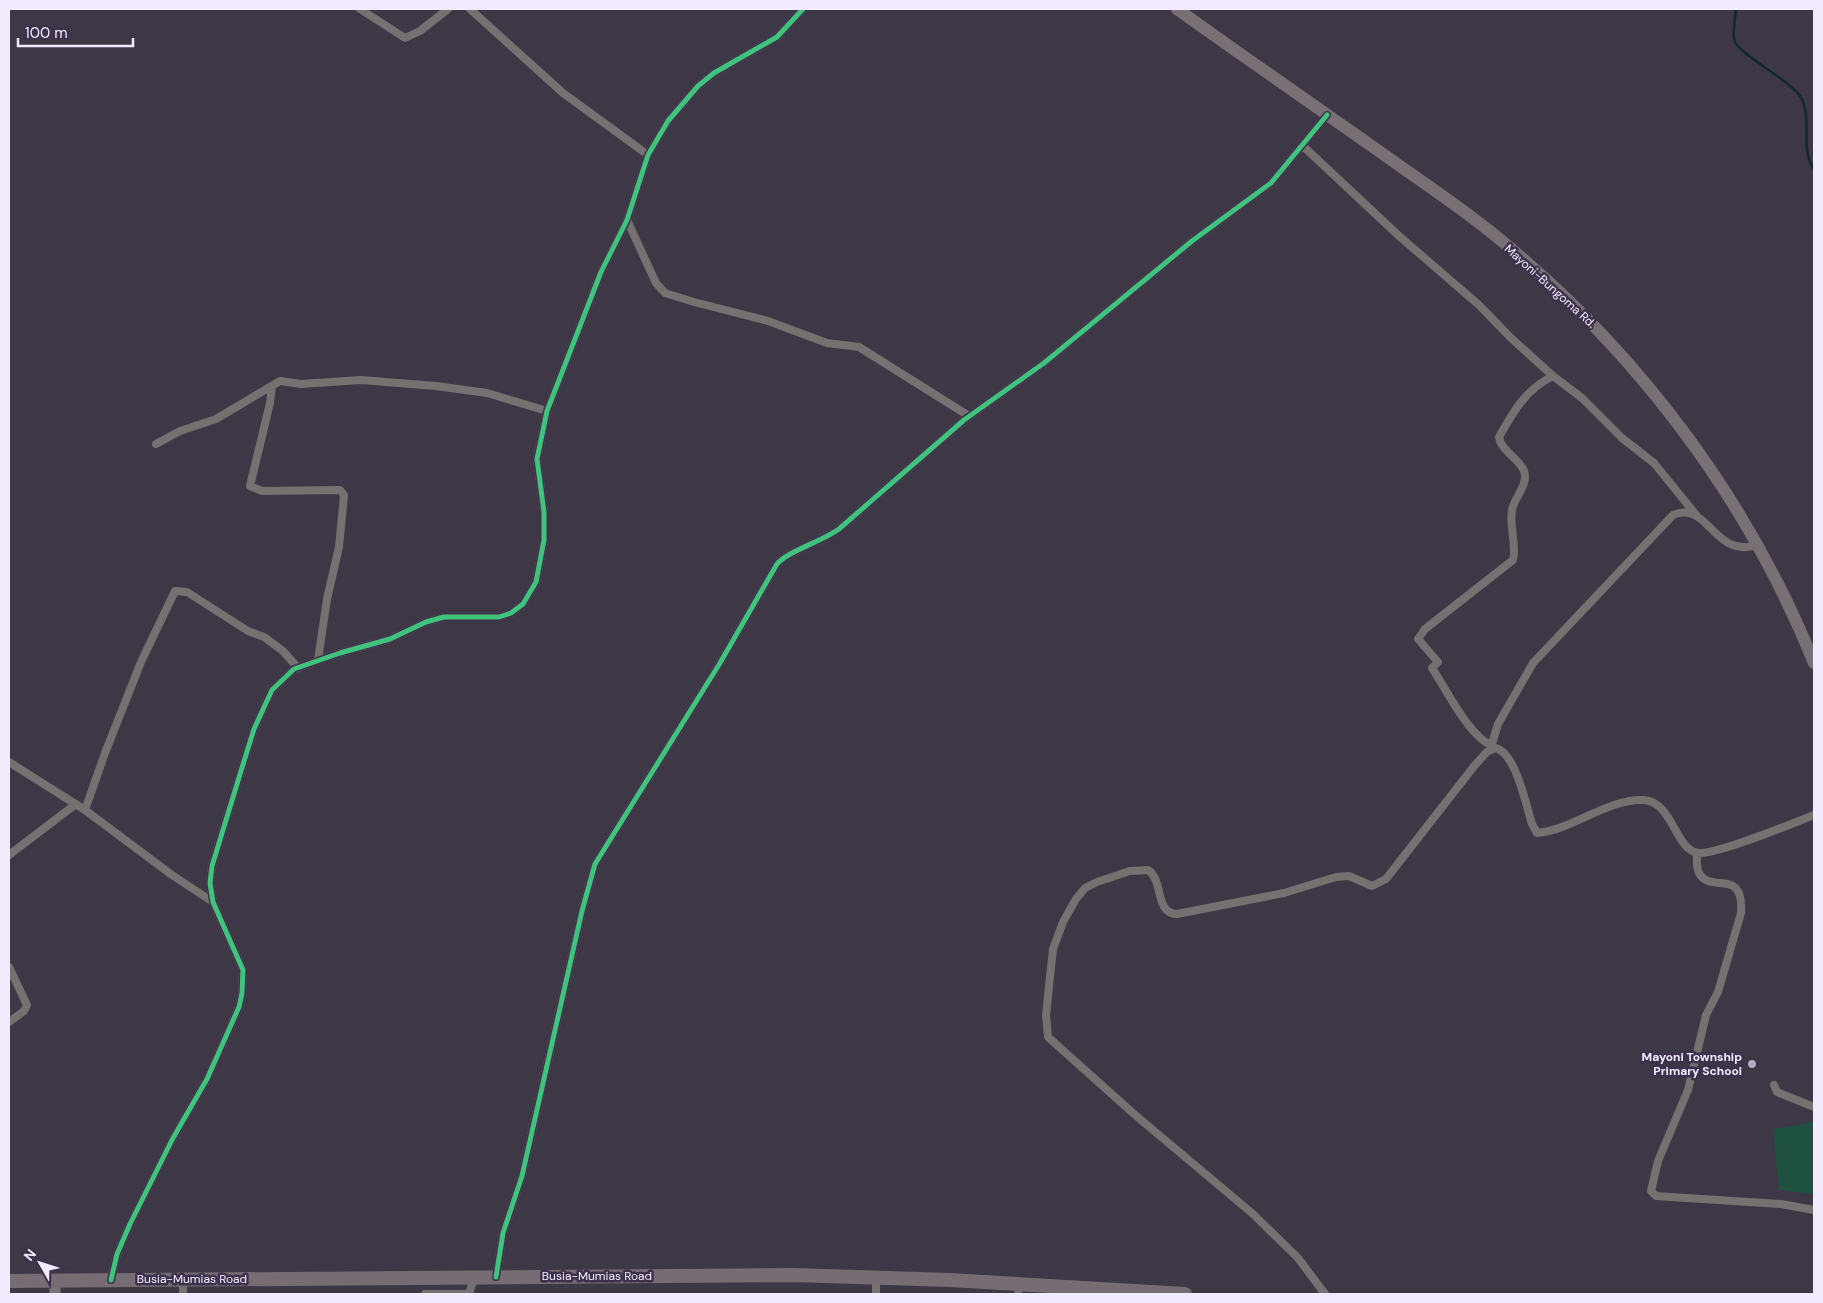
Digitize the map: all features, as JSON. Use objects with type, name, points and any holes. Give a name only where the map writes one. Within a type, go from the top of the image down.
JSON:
[{"type":"highway","name":"Busia-Mumias Road","points":[[9,1281],[55,1288],[111,1280],[749,1275],[876,1277],[1019,1289],[1184,1294]]},
{"type":"main road","name":"Mayoni-Bungoma Rd.","points":[[1177,9],[1497,237],[1592,324],[1668,410],[1701,456],[1756,545],[1790,608],[1814,663]]},
{"type":"street","points":[[360,9],[404,38],[420,31],[448,9]]},
{"type":"street","points":[[470,9],[563,93],[648,156]]},
{"type":"street","points":[[111,1280],[116,1254],[130,1224],[173,1138],[207,1079],[238,1008],[242,993],[243,970],[213,902],[210,883],[212,866],[254,730],[272,690],[282,678],[298,668],[318,660],[390,639],[434,619],[499,617],[511,613],[523,604],[536,582],[544,540],[544,512],[538,459],[547,411],[560,372],[601,272],[626,220],[648,156],[668,121],[698,86],[714,73],[777,37],[803,9]]},
{"type":"street","points":[[496,1277],[503,1234],[522,1176],[588,883],[601,852],[694,706],[779,561],[789,554],[817,543],[839,529],[968,416],[1044,363],[1192,241],[1268,186],[1327,115]]},
{"type":"street","points":[[1303,146],[1399,236],[1479,305],[1553,376],[1582,398],[1622,438],[1654,464],[1697,516],[1729,544],[1743,548],[1756,545]]},
{"type":"street","points":[[626,220],[656,283],[665,293],[768,321],[827,344],[858,347],[968,416]]},
{"type":"street","points":[[1553,376],[1534,387],[1522,398],[1500,437],[1502,445],[1522,467],[1525,477],[1512,513],[1513,560],[1425,629],[1418,639],[1438,662],[1432,668],[1472,729],[1491,748],[1502,751],[1512,763],[1536,832],[1542,832],[1625,803],[1646,800],[1662,809],[1684,842],[1697,853],[1698,871],[1702,876],[1713,882],[1730,883],[1737,889],[1741,900],[1741,913],[1718,992],[1706,1015],[1688,1090],[1658,1161],[1650,1191],[1656,1196],[1781,1204],[1814,1210]]},
{"type":"street","points":[[156,444],[180,432],[216,419],[284,381],[301,384],[361,380],[400,382],[487,393],[547,411]]},
{"type":"street","points":[[272,386],[268,413],[250,486],[262,491],[340,490],[344,495],[339,547],[327,599],[318,660]]},
{"type":"street","points":[[1325,1294],[1298,1258],[1253,1214],[1134,1114],[1048,1037],[1046,1016],[1053,949],[1066,916],[1085,888],[1096,882],[1130,871],[1146,869],[1152,872],[1163,907],[1175,914],[1284,892],[1336,877],[1350,876],[1369,885],[1376,885],[1386,879],[1475,765],[1491,748],[1493,736],[1507,706],[1533,663],[1667,520],[1679,512],[1691,513],[1697,516]]},
{"type":"street","points":[[85,810],[141,662],[175,591],[187,592],[248,631],[264,638],[283,651],[298,668]]},
{"type":"street","points":[[9,762],[85,810],[178,879],[213,902]]},
{"type":"street","points":[[9,855],[76,804]]},
{"type":"street","points":[[1697,853],[1721,849],[1814,815]]},
{"type":"street","points":[[9,967],[27,1005],[24,1011],[9,1022]]},
{"type":"street","points":[[1774,1085],[1778,1092],[1798,1103],[1814,1107]]},
{"type":"street","points":[[876,1277],[876,1294]]},
{"type":"street","points":[[425,1294],[468,1294],[474,1278]]},
{"type":"street","points":[[183,1280],[183,1294]]},
{"type":"green space","points":[[1814,1122],[1814,1194],[1779,1190],[1773,1129]]},
{"type":"waterway","points":[[1736,9],[1734,39],[1737,45],[1787,84],[1802,99],[1805,108],[1808,153],[1814,169]]},
{"type":"cycle path","points":[[111,1280],[117,1254],[130,1224],[173,1138],[207,1079],[239,1007],[243,970],[213,902],[210,883],[212,866],[254,729],[272,690],[294,669],[340,653],[390,639],[426,622],[444,617],[499,617],[511,613],[523,604],[536,582],[544,540],[544,512],[537,459],[547,411],[601,272],[627,220],[648,155],[668,121],[698,86],[714,73],[777,37],[803,9]]},
{"type":"cycle path","points":[[496,1277],[503,1233],[522,1176],[582,911],[595,864],[720,663],[777,564],[789,555],[839,529],[964,420],[1044,363],[1192,241],[1271,183],[1327,115]]},
{"type":"place","name":"Mayoni Township Primary School","points":[[1752,1064]]}]
